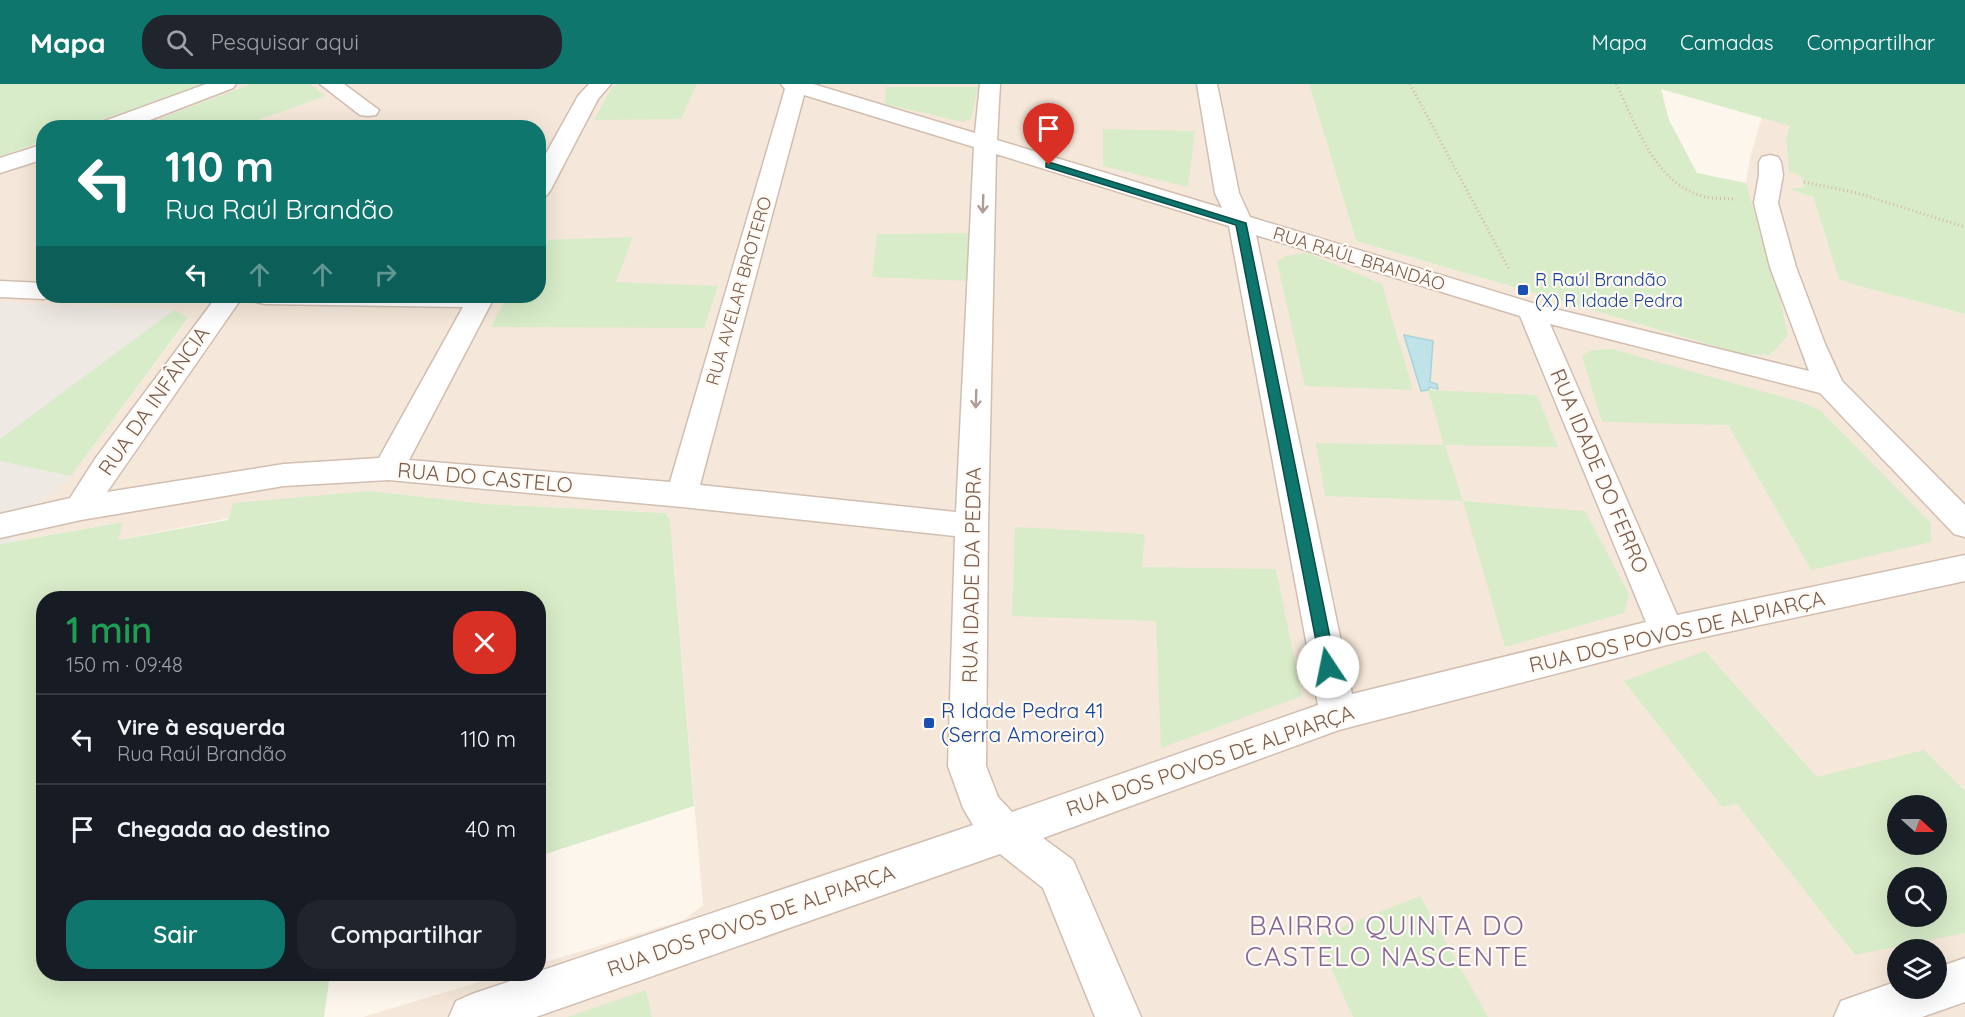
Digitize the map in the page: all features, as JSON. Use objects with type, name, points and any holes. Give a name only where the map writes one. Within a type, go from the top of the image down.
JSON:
[{"type":"street","points":[[129,120],[226,84]]},
{"type":"street","points":[[330,84],[368,110]]},
{"type":"street","points":[[546,176],[589,96],[601,84]]},
{"type":"street","name":"RUA IDADE DA PEDRA","points":[[990,84],[985,145],[972,526],[967,766],[983,808],[1005,833],[1058,874],[1118,1017]]},
{"type":"street","points":[[1207,84],[1227,194],[1241,223],[1338,714]]},
{"type":"street","name":"RUA RAÚL BRANDÃO","points":[[794,85],[1531,312],[1830,386]]},
{"type":"street","name":"RUA AVELAR BROTERO","points":[[682,495],[794,85]]},
{"type":"street","points":[[0,166],[36,154]]},
{"type":"street","points":[[1770,162],[1771,175],[1766,203],[1783,267],[1811,344],[1830,386],[1965,525]]},
{"type":"street","points":[[0,290],[36,291]]},
{"type":"street","name":"RUA DA INFÂNCIA","points":[[81,508],[112,458],[225,303]]},
{"type":"street","points":[[389,469],[478,303]]},
{"type":"street","name":"RUA IDADE DO FERRO","points":[[1531,312],[1667,631]]},
{"type":"street","name":"RUA DO CASTELO","points":[[0,526],[81,508],[284,475],[389,469],[682,495],[972,526]]},
{"type":"street","name":"RUA DOS POVOS DE ALPIARÇA","points":[[472,1017],[1005,833],[1338,714],[1667,631],[1965,568]]},
{"type":"street","points":[[1857,1017],[1965,980]]},
{"type":"path","points":[[1410,84],[1531,312]]},
{"type":"path","points":[[1616,84],[1646,148],[1664,174],[1701,196],[1766,203]]},
{"type":"path","points":[[1803,182],[1857,193],[1965,227]]},
{"type":"shaded area","points":[[202,84],[1309,84],[1356,241],[1742,354],[1770,355],[1788,336],[1780,296],[1746,183],[1750,158],[1762,117],[1790,126],[1786,138],[1789,170],[1802,177],[1804,187],[1792,189],[1813,197],[1826,239],[1855,285],[1965,314],[1965,1017],[363,1017],[483,981],[546,981],[546,962],[684,920],[703,905],[670,521],[666,513],[487,504],[370,491],[117,540],[123,522],[15,541],[39,503],[71,476],[188,319],[174,310],[0,302],[0,157],[36,144],[36,303],[546,303],[546,120],[102,120]]},
{"type":"shaded area","points":[[0,302],[174,310],[188,318],[71,476],[39,503],[15,541],[0,544]]},
{"type":"green space","points":[[0,84],[202,84],[102,120],[36,120],[36,144],[0,157]]},
{"type":"green space","points":[[251,84],[310,84],[325,96],[258,120],[159,119]]},
{"type":"green space","points":[[617,84],[697,84],[681,119],[594,120],[612,87]]},
{"type":"green space","points":[[1309,84],[1965,84],[1965,314],[1839,279],[1813,197],[1790,189],[1804,187],[1802,177],[1789,171],[1786,138],[1790,126],[1661,89],[1669,120],[1697,173],[1746,183],[1780,296],[1788,336],[1770,355],[1742,354],[1356,241]]},
{"type":"green space","points":[[886,87],[978,87],[971,119],[963,122],[885,104]]},
{"type":"green space","points":[[1103,129],[1195,131],[1188,187],[1103,166]]},
{"type":"green space","points":[[972,233],[971,281],[872,277],[877,234]]},
{"type":"green space","points":[[633,237],[616,282],[718,286],[704,328],[491,327],[503,303],[546,303],[546,240]]},
{"type":"green space","points":[[1308,253],[1382,284],[1413,390],[1305,386],[1277,262],[1286,256]]},
{"type":"green space","points":[[174,310],[188,318],[71,476],[0,461],[0,439]]},
{"type":"green space","points":[[1612,349],[1804,403],[1820,410],[1931,523],[1931,542],[1811,570],[1728,425],[1602,422],[1582,356],[1592,350]]},
{"type":"green space","points":[[1428,390],[1537,395],[1558,447],[1445,445],[1463,501],[1325,496],[1316,443],[1444,445]]},
{"type":"green space","points":[[370,491],[487,504],[666,513],[670,521],[694,806],[546,854],[546,591],[36,591],[36,981],[329,981],[324,1017],[0,1017],[0,544],[123,522],[118,540],[228,520],[233,503]]},
{"type":"green space","points":[[1463,501],[1585,511],[1629,594],[1624,613],[1505,647]]},
{"type":"green space","points":[[1015,527],[1145,534],[1142,567],[1276,569],[1302,696],[1161,748],[1156,621],[1012,616]]},
{"type":"green space","points":[[1705,651],[1817,777],[1924,750],[1965,791],[1965,933],[1935,939],[1887,939],[1887,949],[1855,955],[1737,804],[1722,807],[1624,681]]},
{"type":"green space","points":[[1420,896],[1488,1017],[1353,1017],[1317,937]]},
{"type":"green space","points":[[646,990],[652,1017],[567,1017]]},
{"type":"water","points":[[1404,335],[1433,341],[1430,382],[1437,384],[1438,389],[1430,387],[1428,390],[1421,391]]},
{"type":"place","name":"R Raúl Brandão (X) R Idade Pedra","points":[[1523,290]]},
{"type":"place","name":"R Idade Pedra 41 (Serra Amoreira)","points":[[929,723]]},
{"type":"district","name":"BAIRRO QUINTA DO CASTELO NASCENTE","points":[[1387,942]]},
{"type":"route","points":[[1049,165],[1241,223],[1328,667]]}]
